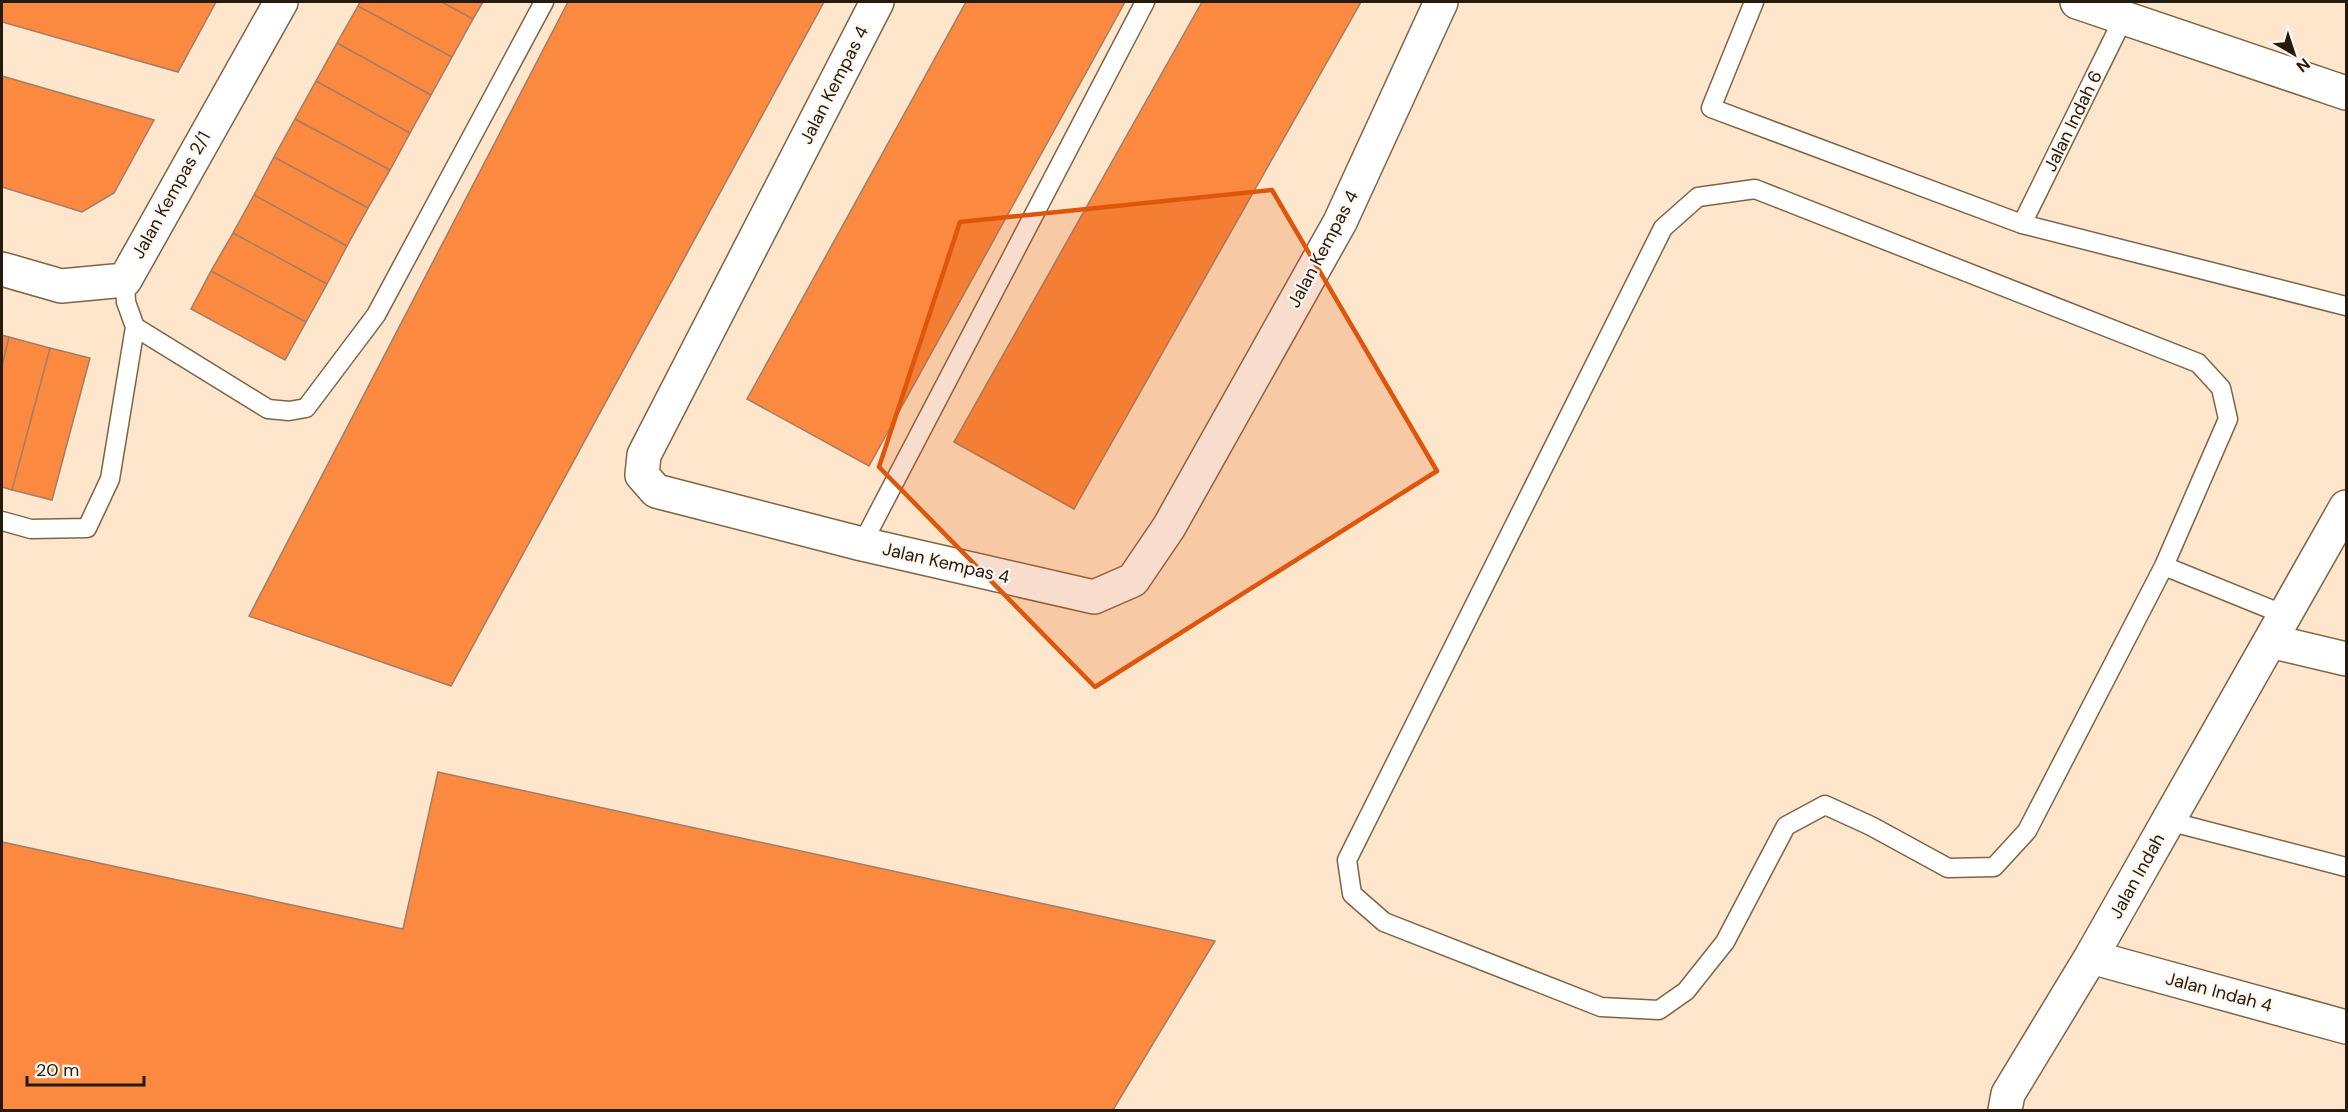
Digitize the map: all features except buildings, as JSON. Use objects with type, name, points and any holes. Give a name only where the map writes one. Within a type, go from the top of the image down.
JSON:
[{"type":"street","name":"Jalan Kempas 2/1","points":[[2,269],[61,286],[125,280],[281,2]]},
{"type":"street","name":"Jalan Kempas 4","points":[[878,2],[644,455],[642,475],[656,491],[862,544],[1094,597],[1133,580],[1169,527],[1340,222],[1441,2]]},
{"type":"street","points":[[2078,2],[2346,93]]},
{"type":"street","name":"Jalan Indah","points":[[2005,1110],[2008,1094],[2091,957],[2346,507]]},
{"type":"street","points":[[2277,628],[2346,659]]},
{"type":"street","name":"Jalan Indah 4","points":[[2091,957],[2346,1027]]},
{"type":"lane","points":[[135,327],[268,409],[289,411],[306,408],[376,315],[544,2]]},
{"type":"lane","points":[[862,544],[1145,2]]},
{"type":"lane","points":[[1754,2],[1711,108],[2022,224],[2346,306]]},
{"type":"lane","name":"Jalan Indah 6","points":[[2022,224],[2124,17]]},
{"type":"lane","points":[[1755,189],[2198,363],[2221,388],[2228,419],[2164,566],[2027,831],[1994,867],[1948,868],[1871,826],[1825,805],[1786,826],[1725,942],[1686,991],[1659,1011],[1601,1007],[1384,922],[1352,894],[1347,860],[1663,228],[1698,197],[1755,189]]},
{"type":"lane","points":[[2,520],[31,529],[87,528],[110,479],[135,327],[126,303],[125,280]]},
{"type":"lane","points":[[2164,566],[2277,628]]},
{"type":"lane","points":[[2168,821],[2346,867]]},
{"type":"highlighted area","points":[[1272,190],[1437,471],[1095,687],[879,467],[960,222]]}]
